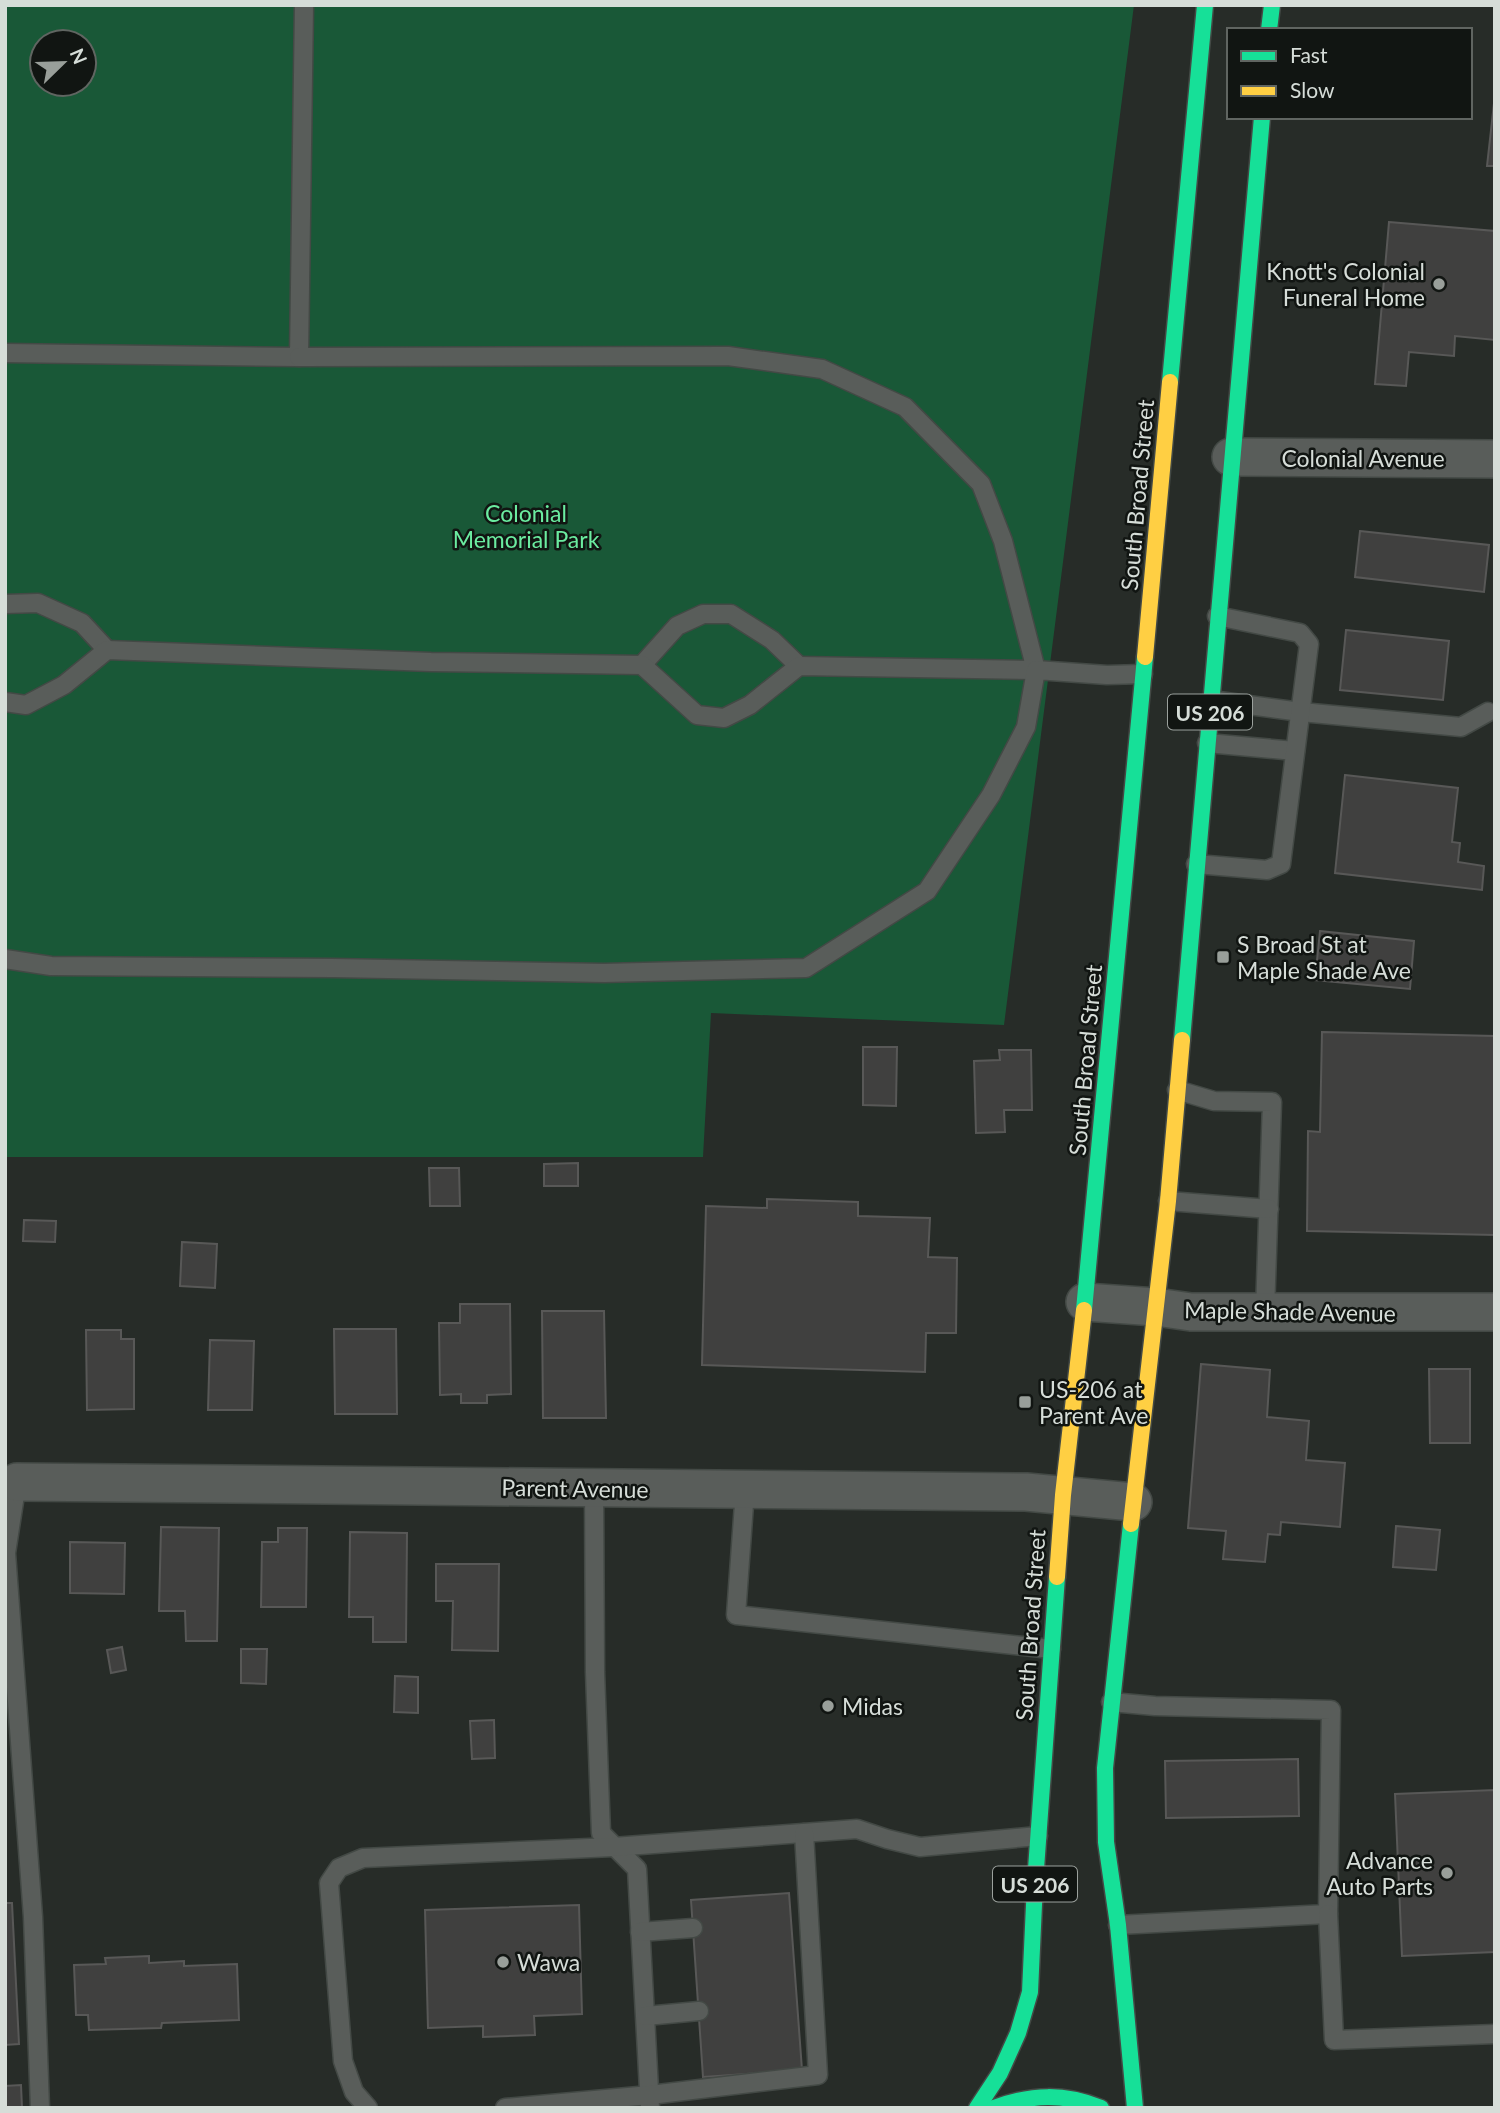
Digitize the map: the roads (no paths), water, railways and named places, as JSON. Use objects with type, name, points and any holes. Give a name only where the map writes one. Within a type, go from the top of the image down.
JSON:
[{"type":"main road","name":"South Broad Street","points":[[977,2108],[1004,2063],[1018,2033],[1030,1992],[1038,1836],[1063,1496],[1086,1302],[1205,5]]},
{"type":"main road","points":[[1269,28],[1272,5]]},
{"type":"main road","name":"US 206","points":[[1135,2108],[1118,1925],[1106,1842],[1105,1768],[1168,1201],[1262,119]]},
{"type":"main road","points":[[994,2108],[1017,2098],[1050,2094],[1083,2100],[1101,2108]]},
{"type":"street","name":"Colonial Avenue","points":[[1231,457],[1495,459]]},
{"type":"street","name":"Maple Shade Avenue","points":[[1086,1302],[1191,1312],[1495,1312]]},
{"type":"street","name":"Parent Avenue","points":[[12,1496],[594,1488],[1026,1492],[1133,1502]]},
{"type":"lane","points":[[299,356],[304,5]]},
{"type":"lane","points":[[5,353],[728,356],[822,369],[905,407],[981,484],[1003,541],[1036,670],[1026,727],[991,795],[927,891],[806,968],[604,973],[51,966],[5,959]]},
{"type":"lane","points":[[5,604],[38,603],[82,623],[107,650]]},
{"type":"lane","points":[[642,665],[677,626],[703,614],[731,614],[772,640],[799,666]]},
{"type":"lane","points":[[1196,863],[1267,870],[1281,864],[1309,644],[1300,633],[1217,616]]},
{"type":"lane","points":[[5,702],[26,705],[64,685],[107,650],[431,662],[642,665],[697,715],[724,718],[750,705],[799,666],[1143,674]]},
{"type":"lane","points":[[1211,700],[1301,712],[1461,727],[1488,712]]},
{"type":"lane","points":[[1207,743],[1295,751]]},
{"type":"lane","points":[[1177,1090],[1214,1101],[1272,1102],[1265,1312]]},
{"type":"lane","points":[[1168,1201],[1269,1209]]},
{"type":"lane","points":[[594,1488],[595,1672],[601,1833],[637,1869],[650,2101]]},
{"type":"lane","points":[[745,1490],[736,1615],[1051,1649]]},
{"type":"lane","points":[[12,1496],[6,1553],[33,1917],[40,2108]]},
{"type":"lane","points":[[1111,1702],[1155,1706],[1331,1710],[1328,1914],[1334,2040],[1495,2034]]},
{"type":"lane","points":[[368,2108],[354,2092],[343,2061],[329,1883],[339,1868],[363,1858],[613,1847],[857,1829],[920,1847],[1038,1836]]},
{"type":"lane","points":[[505,2108],[650,2101],[818,2075],[806,2002],[800,1920],[804,1833]]},
{"type":"lane","points":[[1118,1925],[1328,1914]]},
{"type":"lane","points":[[640,1932],[693,1928]]},
{"type":"lane","points":[[646,2016],[699,2011]]},
{"type":"place","name":"Knott's Colonial Funeral Home","points":[[1439,284]]},
{"type":"place","name":"S Broad St at Maple Shade Ave","points":[[1223,957]]},
{"type":"place","name":"US-206 at Parent Ave","points":[[1025,1402]]},
{"type":"place","name":"Midas","points":[[828,1706]]},
{"type":"place","name":"Advance Auto Parts","points":[[1447,1873]]},
{"type":"place","name":"Wawa","points":[[503,1962]]},
{"type":"park label","name":"Colonial Memorial Park","points":[[526,526]]}]
